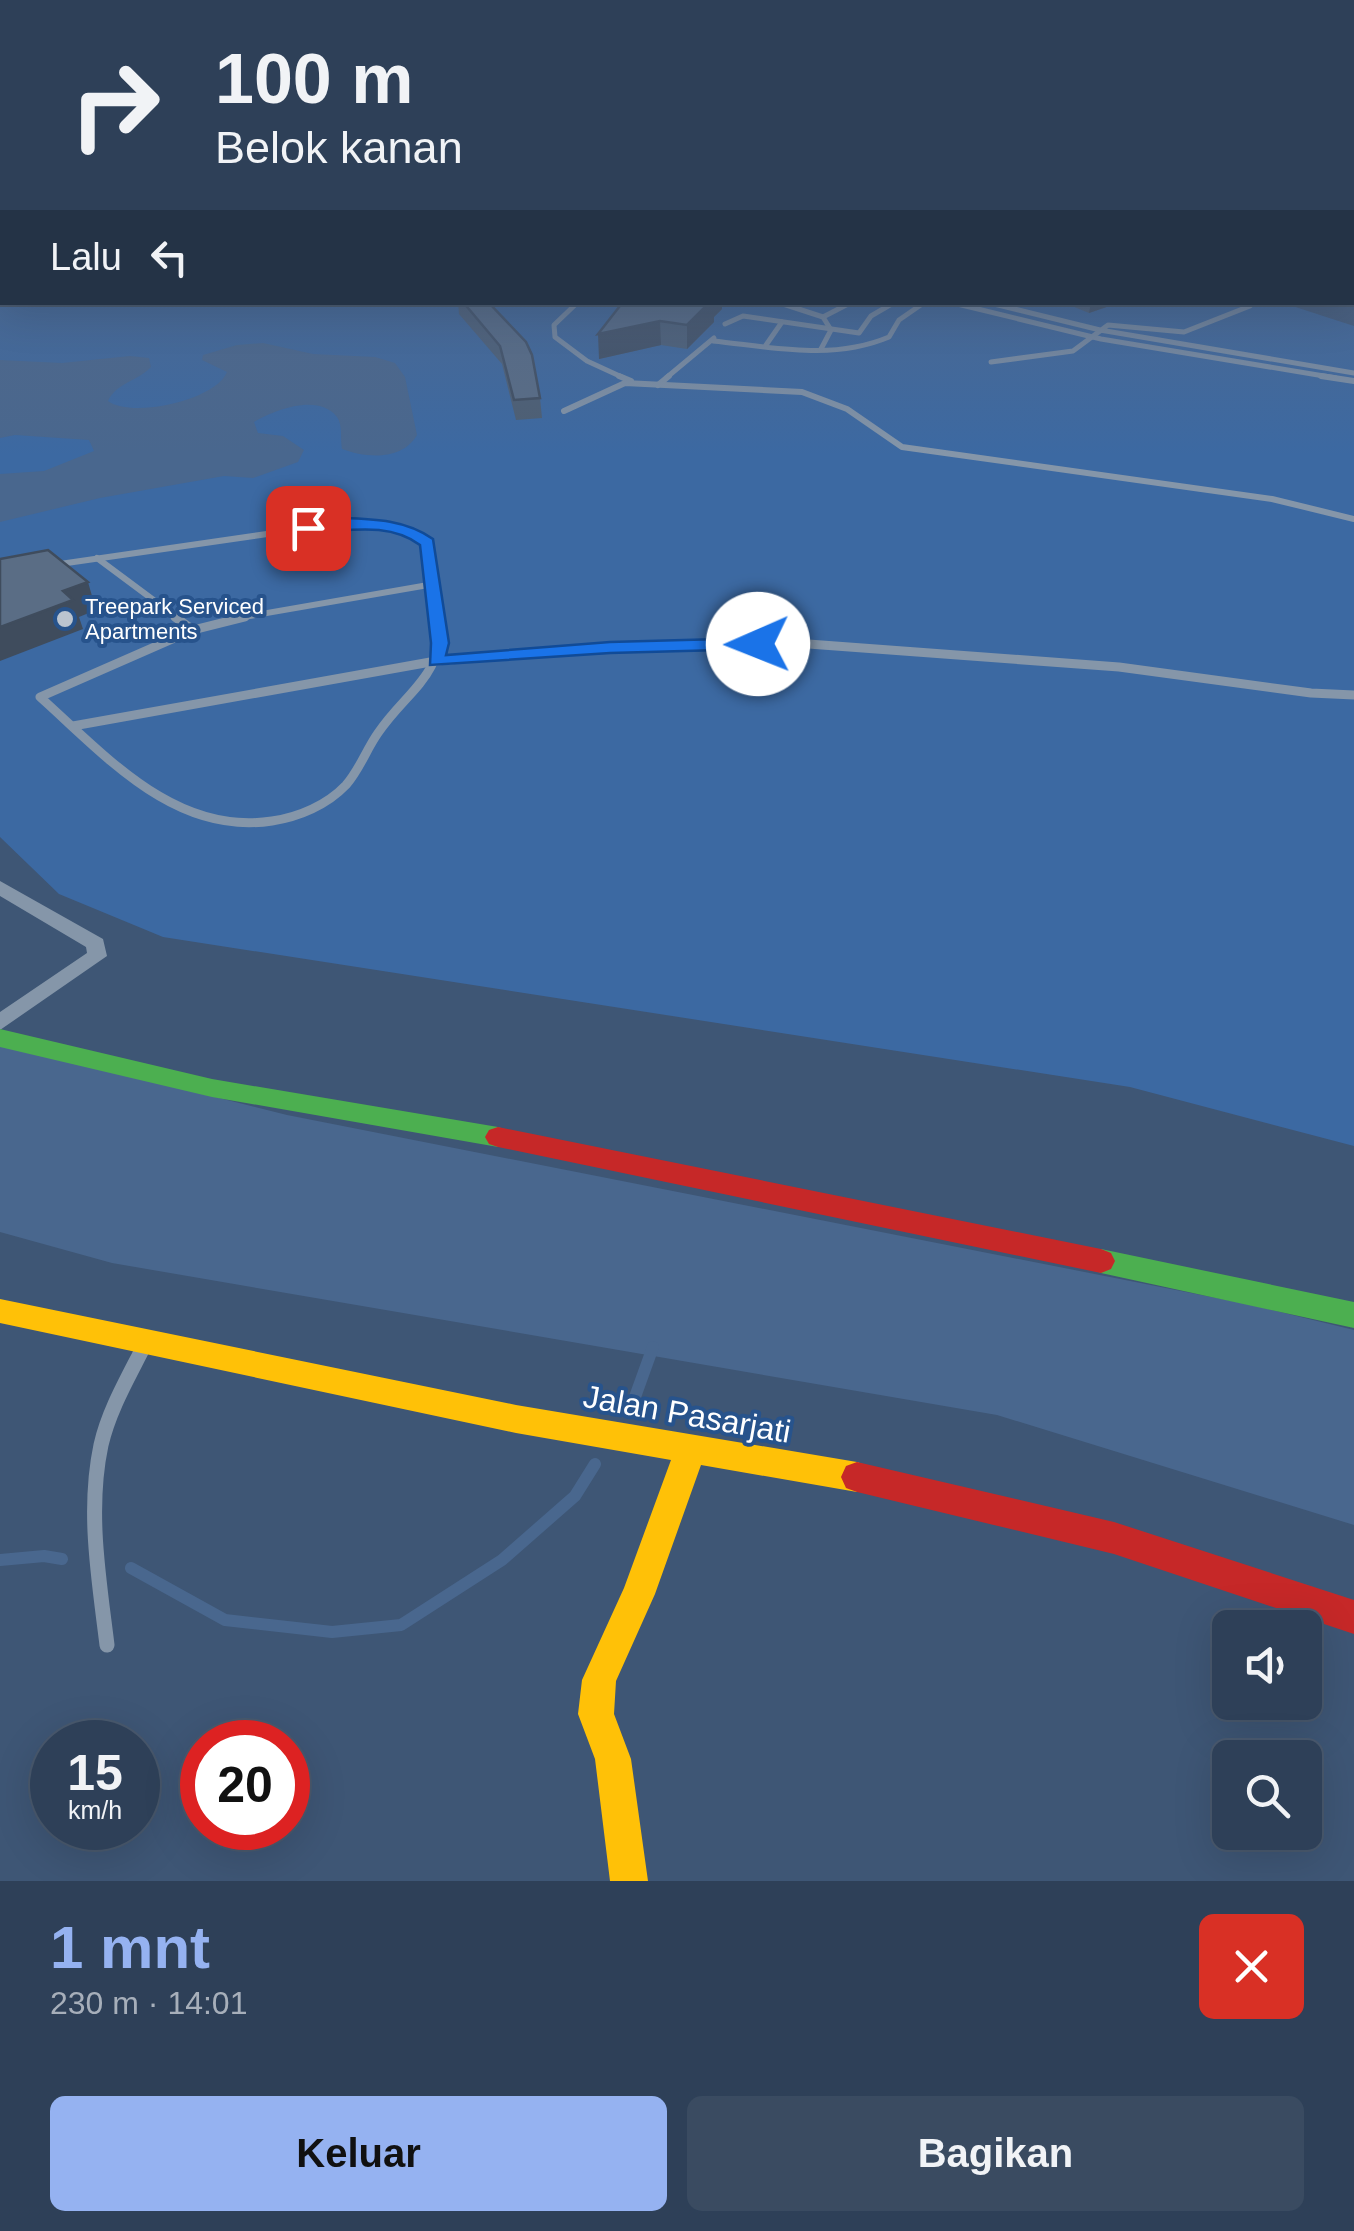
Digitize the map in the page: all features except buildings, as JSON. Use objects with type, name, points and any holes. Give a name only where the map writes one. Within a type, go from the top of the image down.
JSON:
[{"type":"street","points":[[0,887],[96,944],[98,950],[97,956],[0,1022]]},
{"type":"street","points":[[0,1038],[212,1088],[466,1130],[1354,1315]]},
{"type":"street","name":"Jalan Pasarjati","points":[[0,1312],[690,1451],[864,1478],[1079,1527],[1264,1583],[1354,1618]]},
{"type":"street","points":[[629,1881],[612,1759],[596,1714],[599,1680],[638,1594],[690,1451]]},
{"type":"lane","points":[[575,305],[554,325],[555,337],[587,361],[634,383]]},
{"type":"lane","points":[[786,305],[822,316],[831,330]]},
{"type":"lane","points":[[802,310],[811,305]]},
{"type":"lane","points":[[822,316],[846,305]]},
{"type":"lane","points":[[726,324],[744,316],[831,330],[864,331],[871,316],[889,305]]},
{"type":"lane","points":[[658,385],[714,340],[821,350],[880,342],[896,329],[898,320],[920,305]]},
{"type":"lane","points":[[960,305],[1094,338],[1354,381]]},
{"type":"lane","points":[[998,305],[1100,330],[1354,373]]},
{"type":"lane","points":[[991,362],[1073,351],[1113,324],[1184,332],[1250,306]]},
{"type":"lane","points":[[766,345],[782,322]]},
{"type":"lane","points":[[821,350],[831,330]]},
{"type":"lane","points":[[564,412],[617,384],[802,392],[847,409],[902,447],[1272,499],[1354,519]]},
{"type":"lane","points":[[39,567],[343,523],[385,524],[413,532],[428,543],[434,584],[440,643],[436,661],[377,734],[351,780],[326,801],[274,822],[238,827],[198,818],[153,795],[40,697],[47,690],[193,630],[279,608],[434,584]]},
{"type":"lane","points":[[97,558],[193,630]]},
{"type":"lane","points":[[74,726],[436,661],[610,647],[795,643],[1119,668],[1354,695]]},
{"type":"lane","points":[[108,1646],[94,1543],[102,1446],[121,1391],[145,1343]]},
{"type":"shaded area","points":[[0,305],[1289,305],[1354,326],[1354,1146],[1130,1087],[163,937],[59,894],[0,837]]},
{"type":"shaded area","points":[[263,343],[313,354],[375,357],[395,363],[405,377],[417,435],[393,453],[351,452],[342,449],[339,420],[329,410],[296,406],[254,422],[258,433],[283,436],[304,450],[298,462],[253,478],[224,476],[100,498],[0,522],[0,474],[44,471],[94,451],[89,440],[15,435],[0,438],[0,360],[62,363],[130,356],[149,358],[151,367],[116,390],[108,401],[135,408],[153,407],[191,398],[220,382],[227,372],[202,360],[203,355],[237,345]]},
{"type":"shaded area","points":[[0,1043],[287,1115],[1247,1304],[1354,1330],[1354,1525],[997,1415],[112,1263],[0,1232]]},
{"type":"waterway","points":[[631,1408],[653,1347]]},
{"type":"waterway","points":[[131,1568],[225,1620],[332,1632],[401,1625],[502,1560],[575,1496],[595,1464]]},
{"type":"waterway","points":[[0,1560],[44,1556],[62,1559]]},
{"type":"traffic: fast","points":[[0,1038],[212,1088],[498,1137]]},
{"type":"traffic: fast","points":[[1101,1261],[1354,1315]]},
{"type":"traffic: slow","points":[[0,1311],[516,1419],[857,1477]]},
{"type":"traffic: slow","points":[[629,1881],[613,1759],[596,1714],[599,1680],[638,1594],[690,1451]]},
{"type":"traffic: jam","points":[[498,1137],[1101,1261]]},
{"type":"traffic: jam","points":[[857,1477],[1114,1538],[1354,1617]]},
{"type":"place","name":"Treepark Serviced Apartments","points":[[65,619]]},
{"type":"route","points":[[308,528],[343,523],[385,524],[413,532],[428,543],[440,643],[436,661],[610,647],[758,644]]}]
